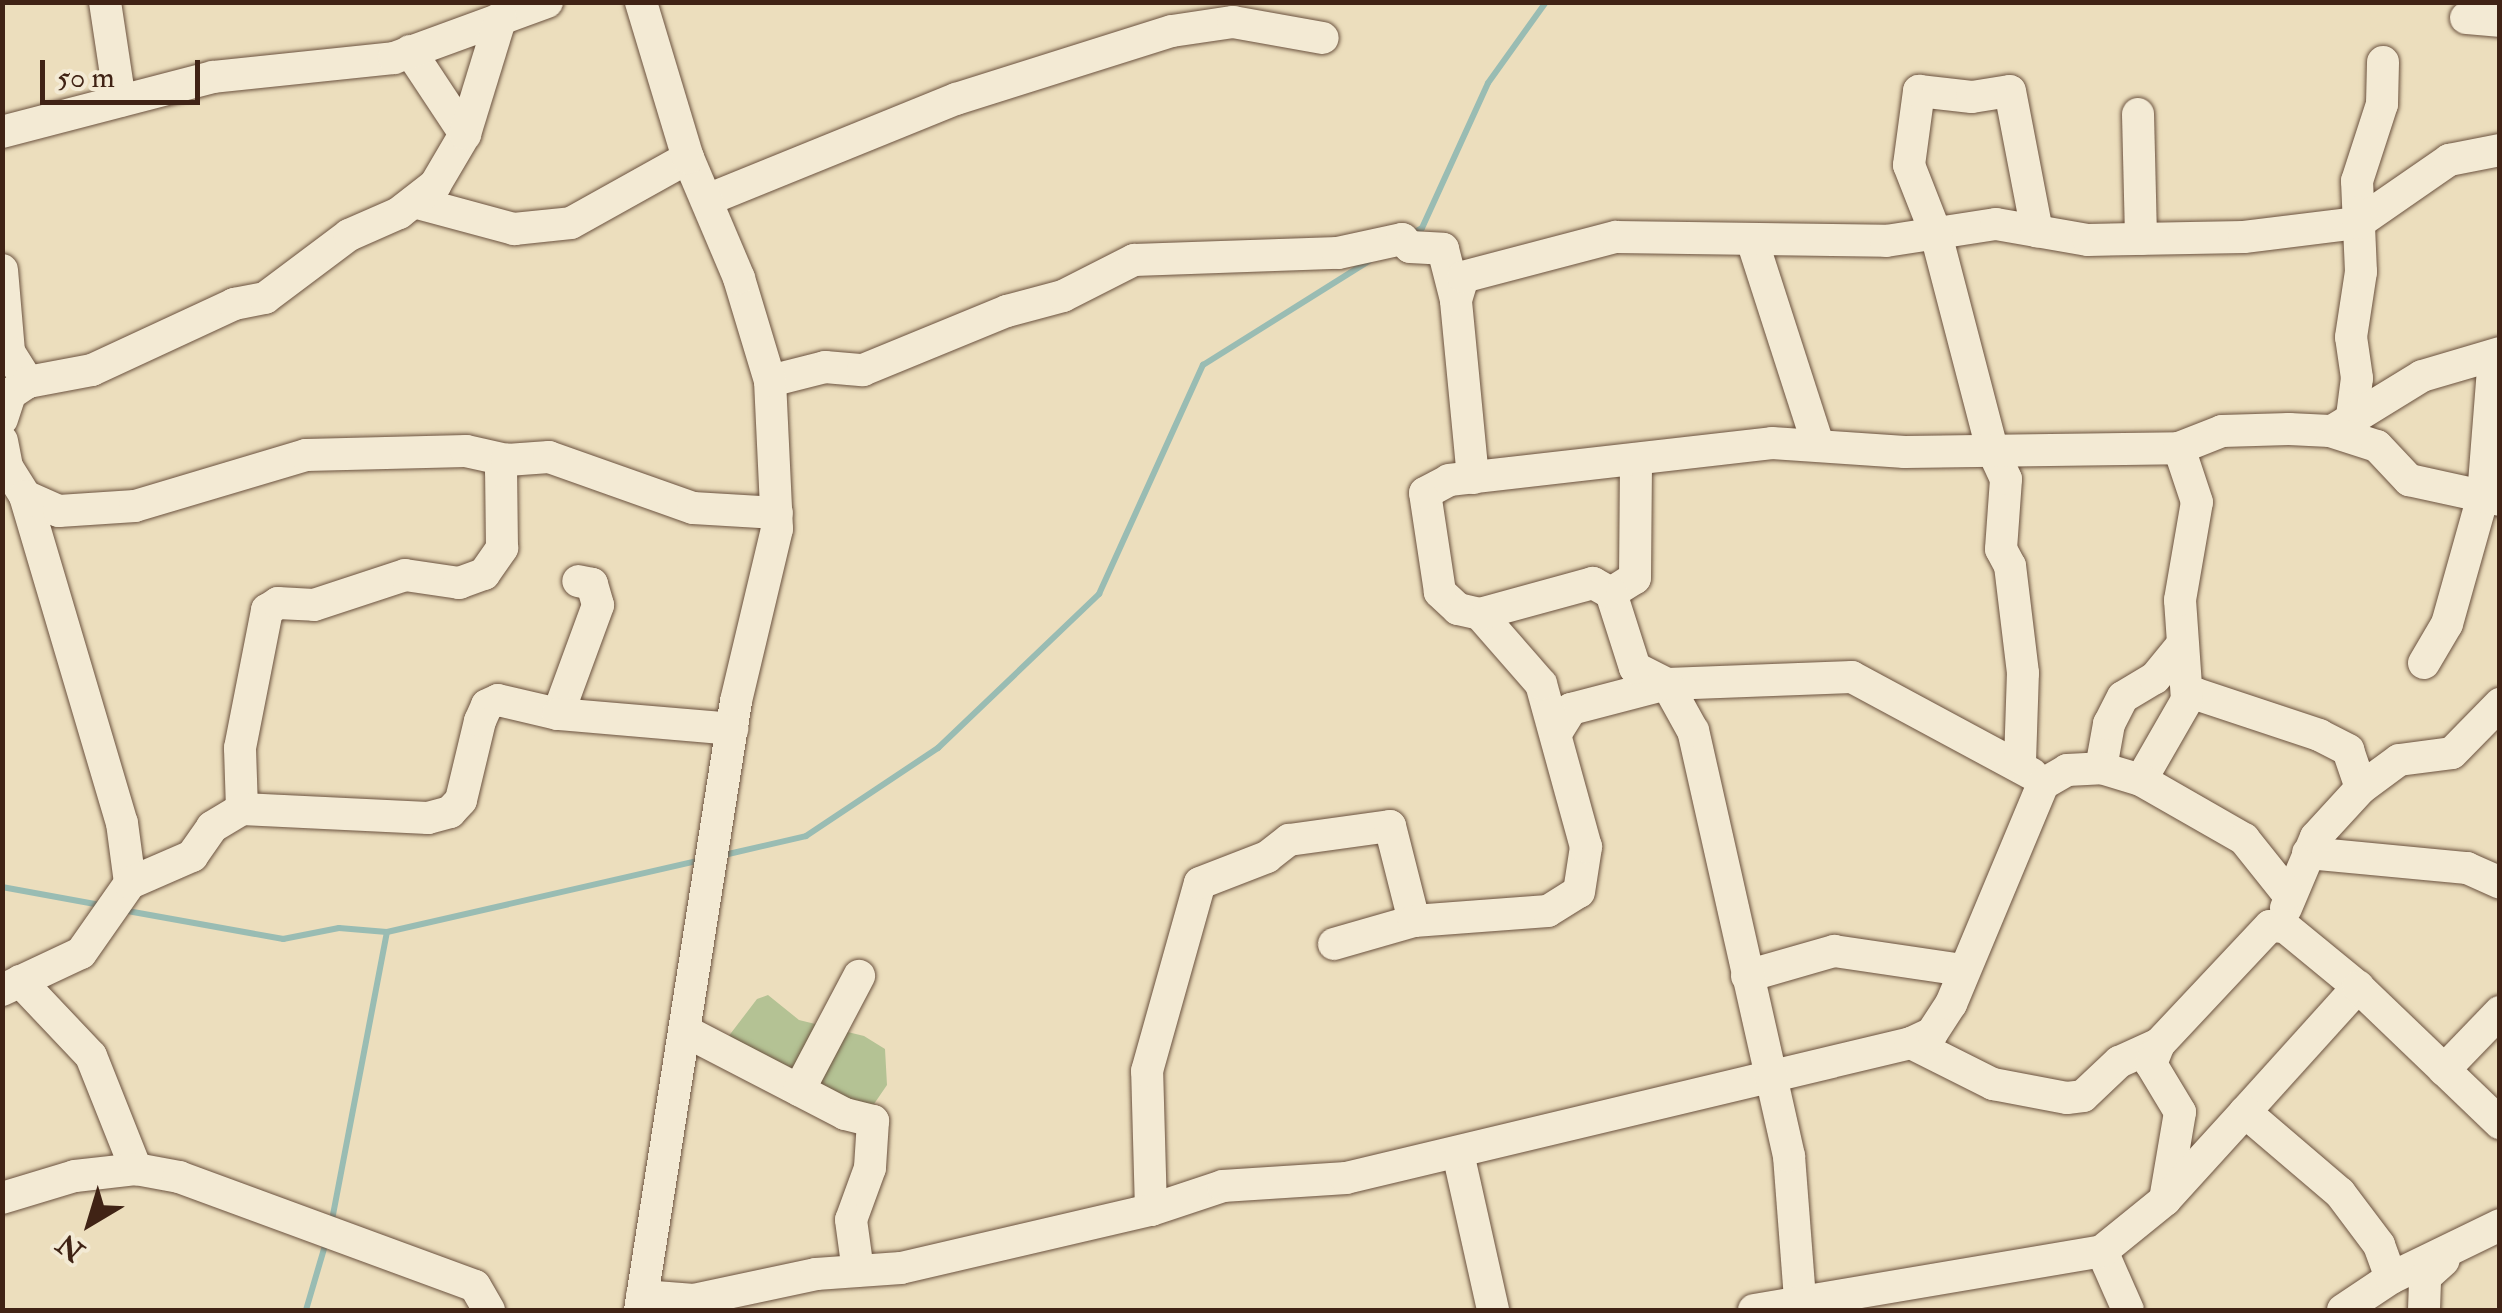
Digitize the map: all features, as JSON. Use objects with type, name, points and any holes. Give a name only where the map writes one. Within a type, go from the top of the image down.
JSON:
[{"type":"street","points":[[105,2],[120,101]]},
{"type":"street","points":[[2,132],[213,77],[410,52],[546,2]]},
{"type":"street","points":[[641,2],[688,158],[707,200],[770,381],[777,514],[732,730],[641,1303],[694,1300],[858,1271],[901,1268],[1151,1210],[1223,1186],[1346,1178],[1772,1081],[1911,1043],[1932,1033],[1963,970],[2032,773],[2010,566],[2001,549],[2006,479],[1992,450],[1936,234],[1909,165],[1919,92],[1972,97],[2010,92],[2037,232]]},
{"type":"street","points":[[2,270],[11,398],[92,370],[234,304],[265,298],[349,235],[414,202],[435,186],[465,134],[501,17]]},
{"type":"street","points":[[2466,18],[2500,20]]},
{"type":"street","points":[[707,200],[956,99],[1172,31],[1234,22],[1323,38]]},
{"type":"street","points":[[410,52],[465,134]]},
{"type":"street","points":[[2341,428],[2358,224],[2356,180],[2382,104],[2383,62]]},
{"type":"street","points":[[2138,114],[2141,239]]},
{"type":"street","points":[[1456,300],[1463,277],[1616,237],[1886,241],[1996,224],[2037,232],[2141,239],[2244,237],[2358,224],[2449,160],[2500,150]]},
{"type":"street","points":[[414,202],[483,225],[571,222],[688,158]]},
{"type":"street","points":[[770,381],[825,367],[863,370],[1007,311],[1063,296],[1134,260],[1338,252],[1402,239],[1410,247],[1444,249],[1456,300],[1473,478]]},
{"type":"street","points":[[1752,240],[1818,444]]},
{"type":"street","points":[[2341,428],[2422,376],[2497,354],[2492,498],[2447,624],[2424,663]]},
{"type":"street","points":[[1800,1299],[1789,1156],[1693,731],[1667,684],[1634,668],[1611,593],[1593,583],[1480,614],[1458,609],[1440,592],[1425,492],[1473,478],[1772,444],[1904,452],[2179,448],[2222,431],[2341,428],[2377,446],[2409,480],[2492,498]]},
{"type":"street","points":[[2,442],[7,466],[25,496],[122,822],[130,883]]},
{"type":"street","points":[[2179,448],[2197,502],[2196,536],[2182,568],[2187,700]]},
{"type":"street","points":[[25,496],[59,510],[135,506],[306,456],[466,450],[507,460],[549,457],[692,508],[777,514]]},
{"type":"street","points":[[242,809],[240,748],[266,610],[278,603],[314,606],[406,575],[459,583],[484,574],[502,548],[501,471],[507,460]]},
{"type":"street","points":[[1611,593],[1636,578],[1636,462]]},
{"type":"street","points":[[558,714],[598,606],[592,584],[578,582]]},
{"type":"street","points":[[1334,944],[1414,921],[1548,911],[1579,892],[1586,847],[1558,730],[1541,684],[1480,614]]},
{"type":"street","points":[[2100,768],[2109,724],[2123,697],[2155,678],[2182,645]]},
{"type":"street","points":[[1558,730],[1570,709],[1667,684],[1852,677],[2032,773],[2100,768],[2141,780],[2244,840],[2288,894]]},
{"type":"street","points":[[2141,780],[2187,700],[2196,694],[2319,735],[2348,750],[2361,788]]},
{"type":"street","points":[[136,1170],[91,1056],[12,985],[81,953],[130,883],[192,856],[212,827],[242,809],[428,818],[450,812],[460,800],[486,705],[498,700],[558,714],[732,730]]},
{"type":"street","points":[[2285,928],[2288,894],[2308,854],[2361,788],[2400,760],[2452,753],[2500,704]]},
{"type":"street","points":[[1151,1210],[1147,1071],[1200,883],[1267,857],[1289,840],[1390,826],[1414,921]]},
{"type":"street","points":[[2308,854],[2467,868],[2500,883]]},
{"type":"street","points":[[2165,1200],[2180,1112],[2151,1064],[2160,1044],[2258,932],[2285,928],[2358,987],[2500,1123]]},
{"type":"street","points":[[1747,976],[1834,951],[1963,970]]},
{"type":"street","points":[[798,1090],[859,976]]},
{"type":"street","points":[[1745,1310],[2102,1251],[2165,1200],[2358,987]]},
{"type":"street","points":[[2444,1070],[2500,1012]]},
{"type":"street","points":[[685,1031],[876,1128],[851,1220],[858,1271]]},
{"type":"street","points":[[1911,1043],[1993,1084],[2067,1098],[2083,1096],[2119,1062],[2160,1044]]},
{"type":"street","points":[[2245,1112],[2340,1193],[2420,1310]]},
{"type":"street","points":[[1458,1152],[1492,1310]]},
{"type":"street","points":[[3,1198],[74,1176],[136,1170],[179,1178],[475,1286],[489,1310]]},
{"type":"street","points":[[2342,1310],[2395,1276],[2500,1225]]},
{"type":"street","points":[[2420,1310],[2425,1276],[2461,1245]]},
{"type":"street","points":[[2102,1251],[2128,1310]]},
{"type":"green space","points":[[768,995],[799,1020],[864,1036],[885,1049],[887,1085],[874,1104],[860,1105],[728,1037],[757,999]]},
{"type":"waterway","points":[[1413,233],[1422,228],[1488,83],[1546,2]]},
{"type":"waterway","points":[[724,855],[806,836],[938,748],[1099,594],[1203,365],[1369,261]]},
{"type":"waterway","points":[[122,910],[283,939],[339,928],[387,932],[702,860]]},
{"type":"waterway","points":[[2,887],[100,905]]},
{"type":"waterway","points":[[332,1220],[387,932]]},
{"type":"waterway","points":[[306,1310],[326,1242]]}]
